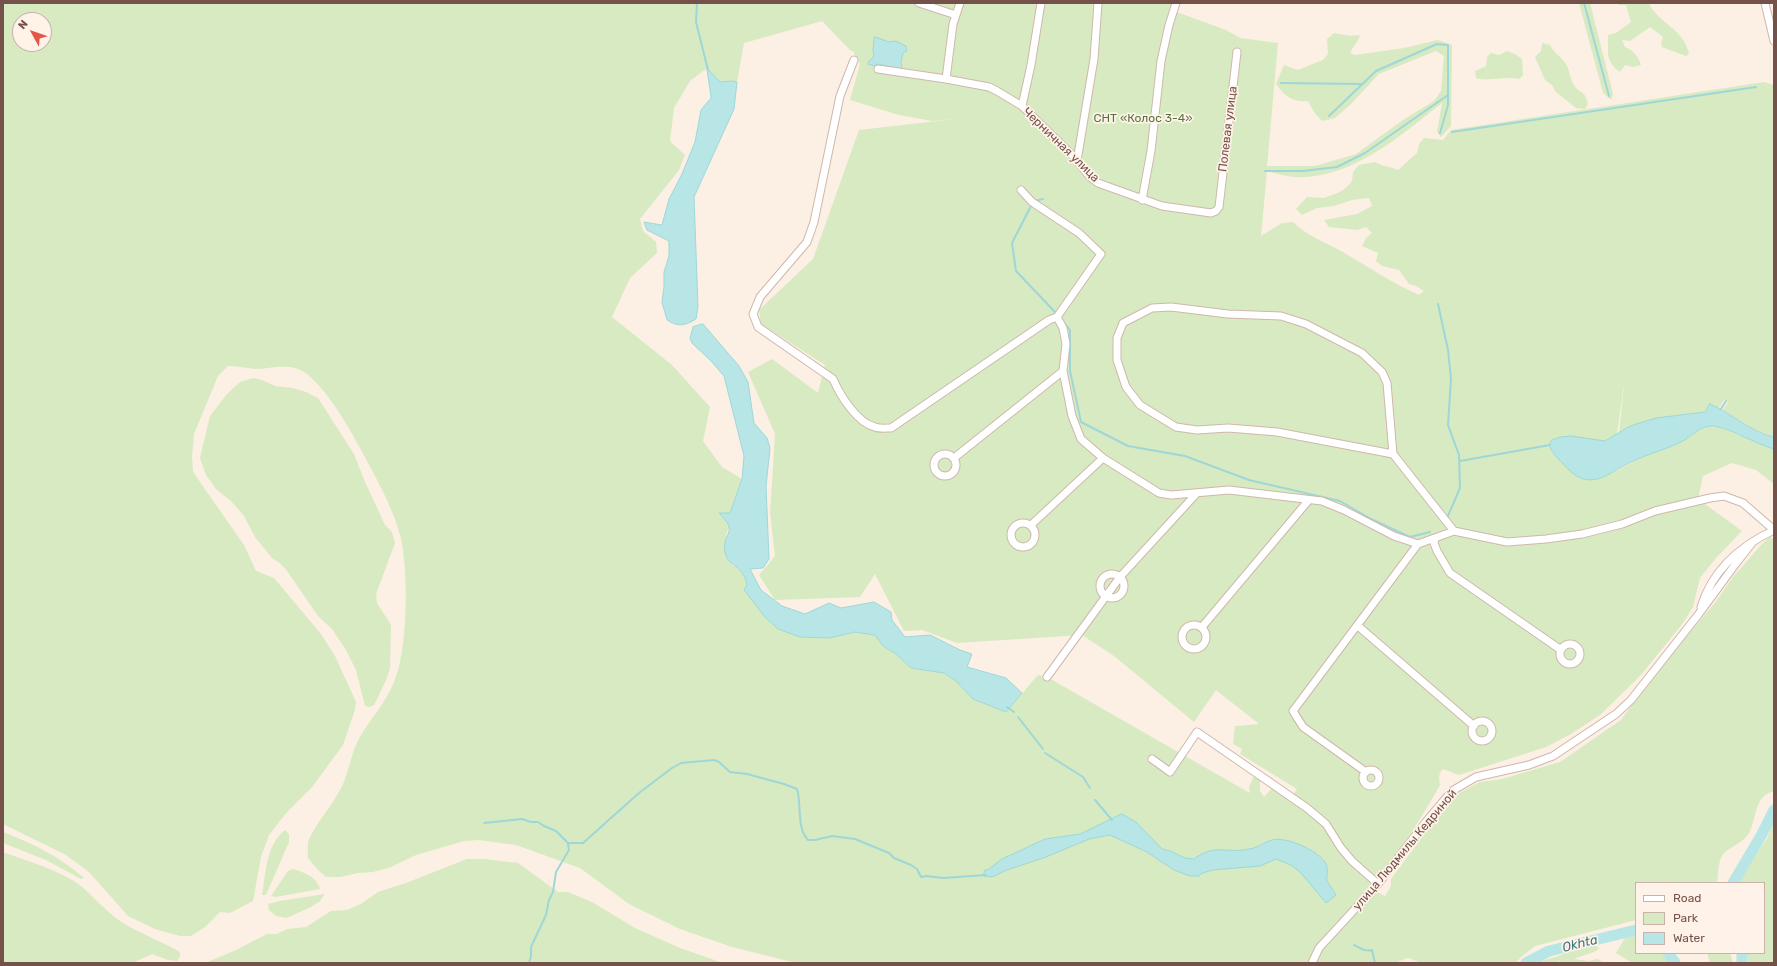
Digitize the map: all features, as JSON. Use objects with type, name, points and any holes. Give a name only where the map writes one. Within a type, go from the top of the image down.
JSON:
[{"type":"street","points":[[919,3],[956,15]]},
{"type":"street","points":[[946,79],[953,24],[960,3]]},
{"type":"street","points":[[1022,106],[1031,65],[1041,3]]},
{"type":"street","points":[[1078,161],[1094,58],[1098,3]]},
{"type":"street","points":[[1142,200],[1151,151],[1161,61],[1169,25],[1176,3]]},
{"type":"street","points":[[1765,3],[1774,41]]},
{"type":"street","name":"Полевая улица","points":[[1219,207],[1237,52]]},
{"type":"street","points":[[854,60],[840,96],[814,222],[807,242],[760,298],[753,314],[758,327],[833,379],[839,392],[861,420],[875,427],[891,428],[1048,320],[1058,316],[1100,254],[1079,232],[1032,202],[1021,190]]},
{"type":"street","name":"Черничная улица","points":[[878,69],[989,87],[1022,106],[1078,161],[1090,177],[1098,183],[1142,200],[1168,207],[1210,213],[1216,211],[1219,207]]},
{"type":"street","points":[[1393,454],[1277,432],[1228,428],[1197,430],[1176,427],[1140,405],[1126,387],[1117,360],[1117,338],[1123,323],[1152,308],[1171,307],[1228,314],[1281,316],[1306,324],[1362,353],[1382,372],[1387,383],[1393,454],[1454,531]]},
{"type":"street","points":[[1058,316],[1063,328],[1066,344],[1063,371],[1072,416],[1081,439],[1103,458],[1159,493],[1171,495],[1229,490],[1262,493],[1308,501],[1322,501],[1344,510],[1394,536],[1418,544]]},
{"type":"street","points":[[954,458],[1063,371]]},
{"type":"street","points":[[1031,525],[1103,458]]},
{"type":"street","points":[[1047,677],[1120,577],[1197,493]]},
{"type":"street","points":[[1366,772],[1303,727],[1293,711],[1418,544],[1454,531],[1507,542],[1582,534],[1622,524],[1656,511],[1724,496],[1743,504],[1774,530]]},
{"type":"street","points":[[1202,627],[1308,501]]},
{"type":"street","name":"улица Людмилы Кедриной","points":[[1312,963],[1319,948],[1378,884],[1424,823],[1452,791],[1476,777],[1529,765],[1553,756],[1616,714],[1631,700],[1698,615],[1707,590],[1724,565],[1762,535],[1774,530]]},
{"type":"street","points":[[1435,538],[1434,543],[1437,551],[1450,573],[1561,650]]},
{"type":"street","points":[[1114,574],[1120,577],[1125,584],[1123,592],[1118,597],[1110,598],[1103,595],[1100,588],[1101,580],[1107,575],[1114,574]]},
{"type":"street","points":[[1358,626],[1474,726]]},
{"type":"street","points":[[1152,759],[1170,772],[1197,732],[1308,808],[1326,824],[1341,848],[1352,861],[1378,884]]},
{"type":"green space","name":"СНТ «Колос 3-4»","points":[[3,3],[1173,3],[1171,10],[1226,30],[1240,38],[1278,43],[1267,166],[1315,166],[1356,154],[1403,120],[1434,101],[1441,91],[1444,56],[1436,51],[1379,74],[1351,104],[1335,118],[1322,121],[1314,112],[1308,101],[1298,101],[1290,98],[1276,84],[1284,65],[1298,70],[1323,60],[1328,54],[1327,39],[1334,33],[1350,36],[1360,35],[1350,53],[1355,55],[1404,48],[1438,40],[1452,45],[1451,126],[1441,137],[1437,132],[1442,103],[1392,142],[1355,164],[1315,176],[1294,177],[1267,171],[1261,236],[1282,223],[1293,222],[1309,235],[1341,251],[1419,295],[1424,291],[1409,284],[1399,270],[1382,266],[1376,261],[1378,253],[1362,246],[1366,238],[1372,233],[1366,227],[1357,230],[1329,227],[1324,220],[1357,214],[1372,206],[1369,198],[1352,200],[1334,206],[1317,208],[1302,215],[1296,209],[1307,197],[1324,198],[1340,192],[1352,181],[1353,172],[1359,165],[1375,162],[1398,170],[1417,153],[1419,144],[1424,138],[1443,140],[1451,130],[1764,82],[1774,85],[1774,437],[1753,429],[1723,410],[1728,402],[1724,400],[1719,408],[1710,404],[1705,412],[1630,426],[1619,433],[1625,378],[1617,434],[1605,441],[1552,440],[1550,445],[1508,452],[1550,446],[1553,452],[1563,462],[1594,480],[1614,472],[1646,455],[1677,444],[1702,429],[1716,426],[1774,449],[1774,484],[1756,470],[1732,463],[1703,476],[1698,499],[1742,531],[1716,558],[1700,578],[1693,607],[1683,623],[1641,675],[1600,715],[1571,734],[1546,747],[1459,775],[1443,769],[1439,778],[1440,785],[1426,809],[1403,845],[1377,879],[1379,893],[1385,896],[1391,886],[1391,879],[1443,809],[1461,792],[1480,782],[1502,779],[1560,762],[1621,720],[1653,676],[1714,604],[1733,577],[1770,537],[1774,540],[1774,791],[1762,798],[1759,803],[1747,836],[1741,842],[1729,849],[1721,858],[1717,882],[1635,882],[1635,920],[1535,946],[1516,963],[1422,963],[1408,958],[1394,963],[796,963],[732,947],[680,929],[629,904],[580,868],[516,845],[479,840],[464,841],[416,855],[391,867],[373,872],[358,873],[340,877],[326,877],[308,858],[308,841],[343,784],[355,747],[361,735],[391,689],[399,668],[406,610],[403,550],[397,524],[377,480],[349,428],[333,404],[315,382],[307,374],[298,369],[288,367],[255,369],[228,366],[218,376],[194,434],[192,456],[193,472],[244,545],[256,571],[274,578],[321,634],[335,656],[356,702],[355,710],[343,745],[312,787],[287,812],[269,835],[261,857],[253,901],[230,913],[220,912],[205,927],[191,936],[180,936],[155,929],[128,916],[89,872],[66,855],[3,824]],"holes":[[[822,21],[851,51],[853,51],[860,64],[850,100],[899,115],[932,121],[955,119],[859,130],[813,259],[759,310],[761,324],[825,365],[818,393],[772,359],[748,372],[775,434],[770,513],[775,556],[759,575],[775,600],[860,597],[875,574],[904,631],[922,630],[957,643],[1082,635],[1114,656],[1194,722],[1216,690],[1259,724],[1235,726],[1233,744],[1242,749],[1240,754],[1297,789],[1293,795],[1272,788],[1264,797],[1260,791],[1260,781],[1254,776],[1249,787],[1250,793],[1047,677],[1038,675],[1006,712],[973,699],[956,681],[944,673],[911,668],[896,654],[883,646],[875,635],[855,632],[829,638],[800,637],[778,629],[765,617],[747,585],[742,572],[731,564],[726,544],[726,536],[729,526],[719,513],[730,513],[742,479],[722,467],[703,441],[710,407],[672,365],[612,317],[630,278],[657,253],[656,242],[643,231],[640,219],[679,170],[685,155],[670,141],[674,108],[690,81],[707,68],[720,82],[737,82],[744,43]]]},
{"type":"green space","points":[[1579,3],[1590,3],[1613,94],[1611,100],[1603,93]]},
{"type":"green space","points":[[1620,3],[1649,3],[1653,10],[1682,38],[1689,54],[1686,56],[1662,47],[1661,43],[1663,37],[1650,27],[1630,41],[1622,40],[1625,47],[1637,56],[1641,65],[1633,67],[1625,65],[1620,72],[1609,60],[1608,35],[1616,33],[1631,22],[1626,5],[1618,5]]},
{"type":"green space","points":[[1542,43],[1550,45],[1566,64],[1574,85],[1584,94],[1587,99],[1588,104],[1585,109],[1576,108],[1556,92],[1552,85],[1545,80],[1535,57],[1541,51]]},
{"type":"green space","points":[[1507,51],[1522,59],[1523,75],[1519,79],[1476,78],[1475,71],[1486,66],[1487,57],[1491,53],[1499,55]]},
{"type":"green space","points":[[253,378],[275,386],[292,388],[306,392],[318,398],[354,454],[385,525],[392,532],[395,543],[376,594],[377,603],[391,625],[390,668],[387,678],[374,705],[370,707],[365,706],[356,670],[346,650],[332,629],[318,616],[287,571],[281,564],[272,558],[255,537],[244,516],[232,502],[216,489],[206,475],[200,458],[210,416],[227,394],[240,382]]},
{"type":"green space","points":[[1774,819],[1774,963],[1748,963],[1747,954],[1765,954],[1765,882],[1739,882],[1746,868],[1768,837]]},
{"type":"green space","points":[[285,830],[289,834],[289,842],[266,895],[262,895],[270,851],[279,836]]},
{"type":"green space","points":[[3,832],[45,851],[75,870],[84,878],[81,879],[46,860],[3,843]]},
{"type":"green space","points":[[3,852],[66,876],[87,891],[116,919],[180,952],[180,957],[177,961],[168,960],[152,954],[132,963],[3,963]]},
{"type":"green space","points":[[467,859],[484,859],[518,863],[558,892],[568,892],[592,902],[635,928],[680,948],[723,963],[205,963],[234,951],[267,934],[277,934],[287,929],[306,927],[331,911],[347,910],[361,904],[378,892],[406,883]]},
{"type":"green space","points":[[293,869],[313,878],[320,889],[276,897],[271,896],[288,871]]},
{"type":"green space","points":[[325,894],[319,902],[286,918],[276,916],[269,910],[268,904]]},
{"type":"green space","points":[[1635,933],[1635,954],[1665,954],[1670,963],[1632,963],[1616,953],[1625,938]]},
{"type":"green space","points":[[1593,944],[1599,948],[1596,951],[1574,959],[1588,961],[1598,959],[1604,963],[1563,963],[1559,961],[1555,963],[1533,963],[1556,957],[1579,947]]},
{"type":"green space","points":[[1707,954],[1730,954],[1733,963],[1710,963]]},
{"type":"water","points":[[875,37],[889,42],[896,41],[906,46],[907,51],[903,53],[901,62],[902,66],[900,69],[877,64],[875,66],[868,64],[874,56],[873,51]]},
{"type":"water","points":[[707,68],[720,82],[737,82],[734,109],[694,197],[698,307],[696,319],[682,325],[678,325],[667,320],[662,302],[664,272],[669,256],[669,241],[647,230],[644,222],[662,225],[669,199],[682,174],[695,142],[701,110],[711,98]]},
{"type":"water","points":[[703,324],[739,366],[748,382],[754,423],[767,438],[770,448],[766,486],[769,559],[763,568],[750,569],[761,590],[782,606],[805,614],[829,603],[841,608],[874,602],[891,612],[892,620],[905,637],[930,635],[960,650],[972,654],[967,667],[1006,678],[1022,693],[1006,712],[973,699],[956,681],[944,673],[911,668],[896,654],[883,646],[875,635],[855,632],[829,638],[800,637],[778,629],[765,617],[744,590],[747,585],[744,576],[740,570],[730,562],[725,552],[729,529],[725,520],[719,513],[730,513],[742,479],[744,456],[724,376],[692,343],[690,338],[693,327]]},
{"type":"water","points":[[1710,404],[1726,412],[1749,427],[1765,435],[1774,437],[1774,449],[1724,429],[1711,426],[1698,430],[1679,443],[1633,461],[1608,475],[1592,480],[1584,479],[1575,475],[1556,457],[1549,445],[1552,440],[1560,437],[1571,436],[1605,441],[1630,426],[1656,418],[1705,412]]},
{"type":"water","points":[[1122,814],[1136,822],[1162,849],[1185,858],[1194,859],[1208,851],[1241,850],[1252,848],[1278,839],[1294,842],[1317,854],[1323,859],[1327,866],[1327,881],[1336,895],[1326,903],[1301,873],[1291,865],[1276,859],[1260,866],[1213,870],[1202,873],[1199,876],[1190,876],[1174,870],[1147,852],[1110,835],[1089,839],[992,877],[984,876],[984,871],[1002,859],[1045,839],[1080,834]]},
{"type":"waterway","points":[[697,3],[696,22],[708,70]]},
{"type":"waterway","points":[[1584,3],[1609,96]]},
{"type":"waterway","points":[[1329,116],[1376,71],[1437,44],[1448,45],[1448,105],[1440,133]]},
{"type":"waterway","points":[[1281,83],[1362,84]]},
{"type":"waterway","points":[[1452,132],[1756,87]]},
{"type":"waterway","points":[[1265,171],[1303,171],[1337,167],[1365,153],[1448,95]]},
{"type":"waterway","points":[[1035,201],[1043,199]]},
{"type":"waterway","points":[[1032,204],[1012,243],[1016,271],[1055,312]]},
{"type":"waterway","points":[[1438,304],[1448,350],[1451,379],[1448,425],[1459,455],[1460,488],[1447,518]]},
{"type":"waterway","points":[[1064,323],[1070,330],[1070,371],[1081,422],[1128,446],[1185,456],[1249,480],[1340,501],[1371,519],[1410,537],[1430,532]]},
{"type":"waterway","points":[[1721,409],[1726,401]]},
{"type":"waterway","points":[[1460,461],[1550,445]]},
{"type":"waterway","points":[[1007,707],[1014,712]]},
{"type":"waterway","points":[[1018,717],[1043,749]]},
{"type":"waterway","points":[[1045,753],[1083,777],[1090,788]]},
{"type":"waterway","points":[[484,823],[522,819],[531,822],[538,822],[556,831],[568,843],[583,843],[639,793],[672,768],[681,763],[714,760],[719,762],[730,772],[747,774],[797,789],[802,829],[808,840],[832,836],[855,839],[889,853],[894,858],[911,865],[917,869],[921,877],[926,876],[943,878],[986,875]]},
{"type":"waterway","points":[[1095,800],[1112,820]]},
{"type":"waterway","name":"Okhta","points":[[1734,882],[1762,834],[1774,810]]},
{"type":"waterway","points":[[529,963],[531,947],[546,915],[549,900],[553,892],[556,872],[569,850],[568,843]]},
{"type":"waterway","name":"Okhta","points":[[1526,963],[1549,951],[1635,930]]},
{"type":"waterway","points":[[1354,945],[1365,950],[1372,950],[1375,963]]},
{"type":"waterway","name":"Okhta","points":[[1669,954],[1675,963]]},
{"type":"waterway","name":"Okhta","points":[[1742,954],[1742,963]]}]
